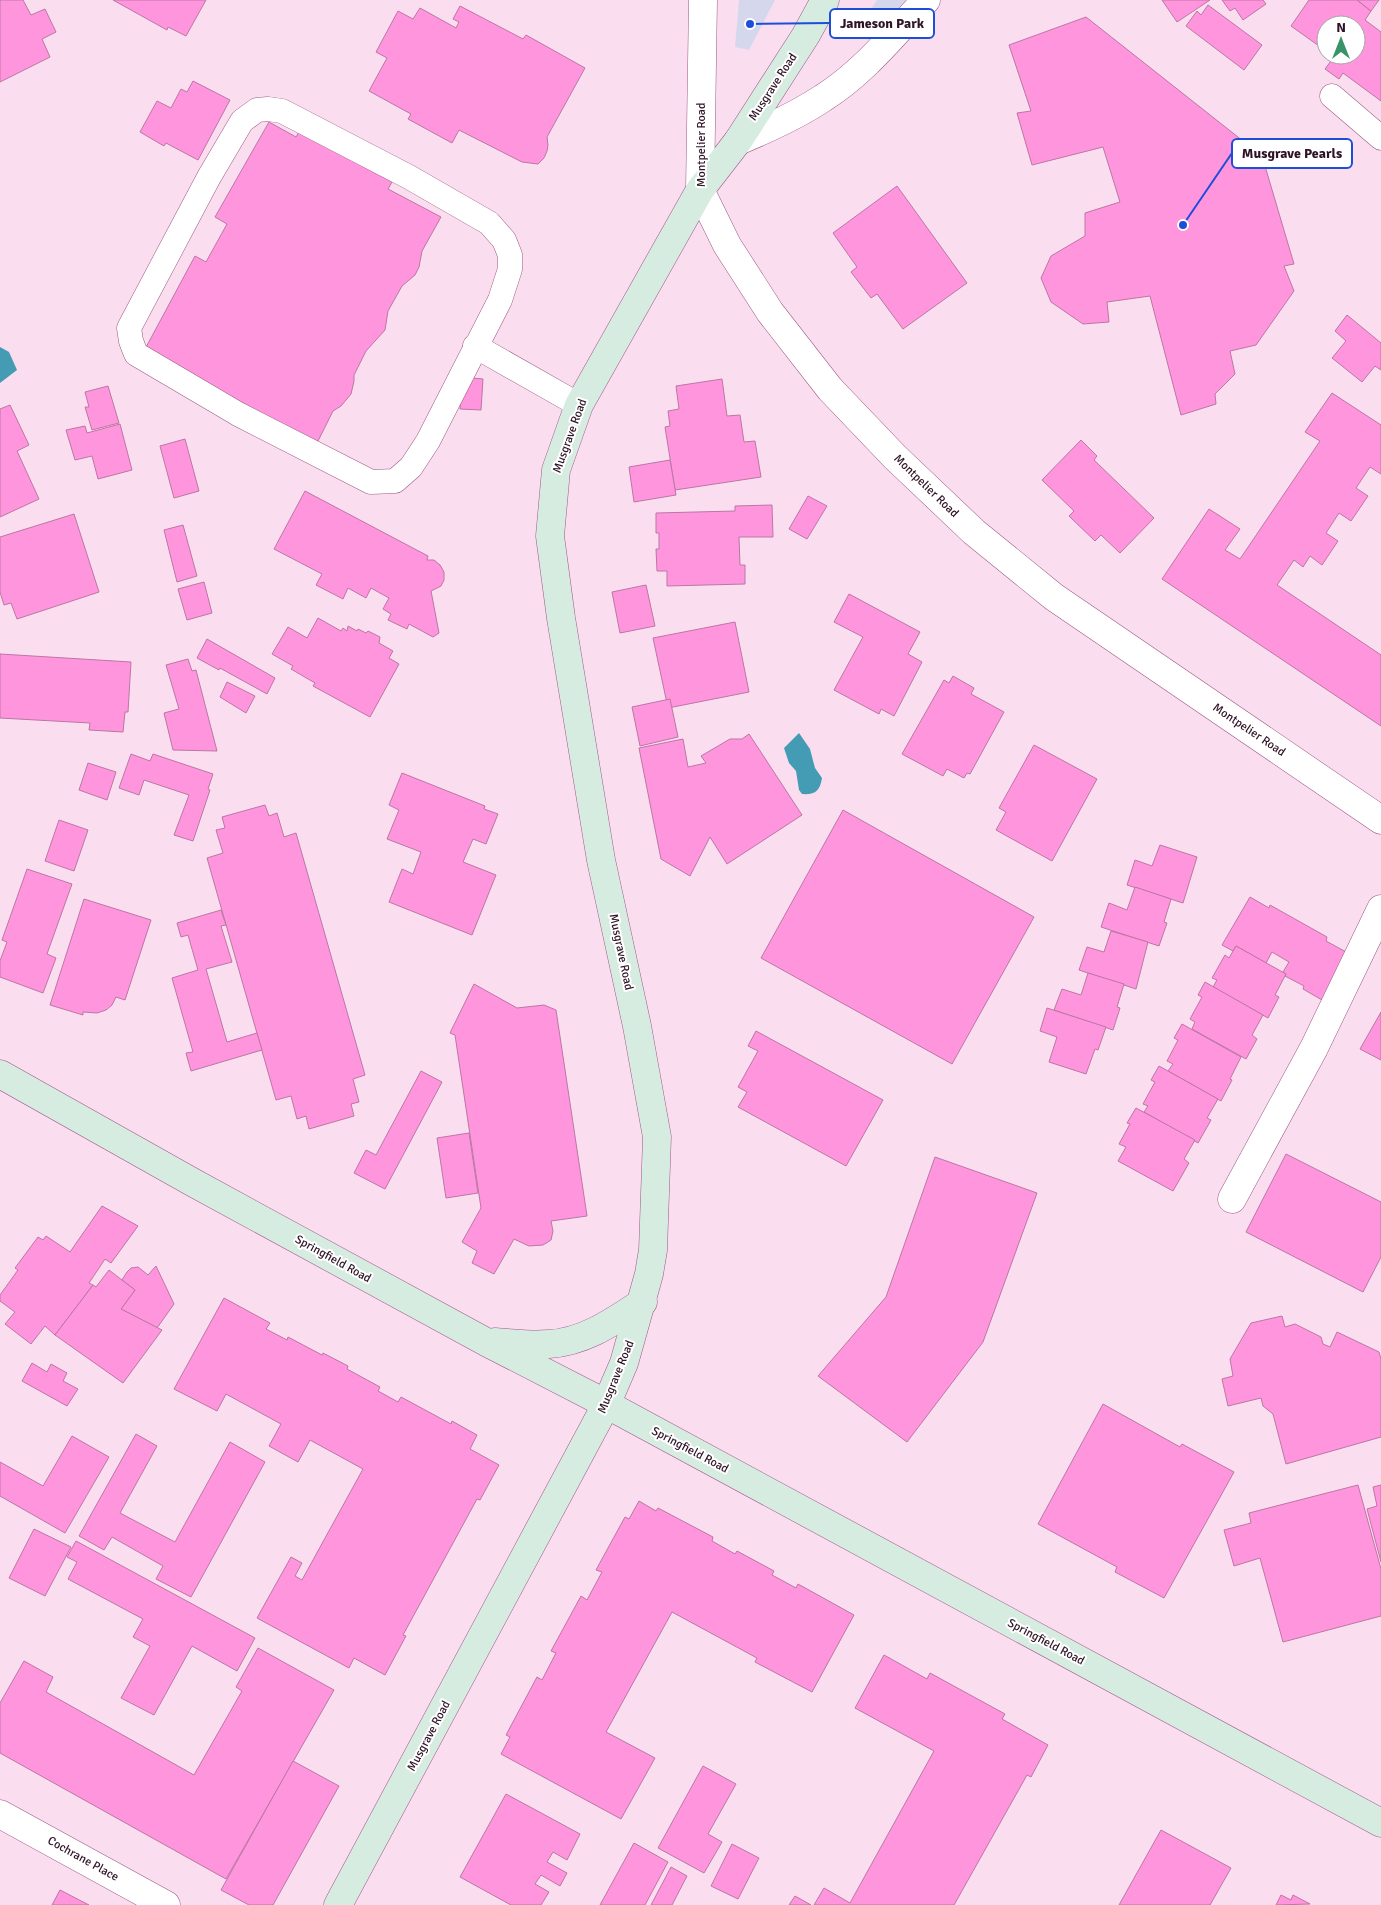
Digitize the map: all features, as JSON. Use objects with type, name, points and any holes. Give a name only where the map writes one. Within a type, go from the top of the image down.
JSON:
[{"type":"street","name":"Montpelier Road","points":[[703,0],[700,190],[727,245],[770,312],[830,389],[896,457],[974,532],[1054,597],[1381,820]]},
{"type":"street","name":"Musgrave Road","points":[[338,1905],[606,1405],[624,1363],[643,1302],[653,1250],[657,1137],[637,1026],[601,860],[561,618],[550,536],[556,470],[579,405],[700,190],[738,141],[806,35],[825,0]]},
{"type":"street","points":[[738,141],[776,126],[825,98],[866,64],[926,0]]},
{"type":"street","points":[[1232,1200],[1314,1048],[1381,909]]},
{"type":"street","name":"Springfield Road","points":[[0,1074],[203,1188],[486,1342],[557,1378],[1381,1823]]},
{"type":"street","points":[[486,1342],[548,1344],[574,1340],[610,1323],[643,1302]]},
{"type":"street","name":"Cochrane Place","points":[[0,1814],[166,1905]]},
{"type":"lane","points":[[1332,96],[1381,138]]},
{"type":"lane","points":[[268,108],[282,111],[409,177],[489,223],[504,240],[510,255],[510,269],[500,300],[475,346],[428,441],[411,467],[395,481],[372,482],[238,414],[149,363],[136,354],[129,328],[242,121],[257,110],[268,108]]},
{"type":"lane","points":[[475,346],[579,405]]},
{"type":"shaded area","points":[[739,0],[775,0],[749,50],[735,47]]},
{"type":"shaded area","points":[[877,0],[906,0],[868,40],[856,32]]},
{"type":"water","points":[[0,347],[9,352],[17,370],[0,383]]},
{"type":"water","points":[[799,733],[810,749],[815,768],[822,778],[818,789],[810,794],[802,794],[799,790],[796,771],[789,763],[784,748]]},
{"type":"building","points":[[0,0],[23,0],[31,15],[45,9],[56,32],[42,39],[50,57],[0,82]]},
{"type":"building","points":[[113,0],[206,0],[186,36],[168,27],[167,30]]},
{"type":"building","points":[[1162,0],[1210,0],[1177,22]]},
{"type":"building","points":[[1222,0],[1263,0],[1266,4],[1243,20],[1235,8],[1230,11]]},
{"type":"building","points":[[1309,0],[1357,0],[1371,11],[1366,18],[1366,15],[1316,15],[1316,44],[1291,26]]},
{"type":"building","points":[[1357,0],[1379,0],[1371,11]]},
{"type":"building","points":[[1208,5],[1262,45],[1244,70],[1186,26],[1197,11],[1201,15]]},
{"type":"building","points":[[460,6],[523,39],[526,35],[585,68],[547,137],[547,151],[544,158],[538,164],[522,162],[459,130],[452,143],[408,119],[411,114],[369,91],[387,58],[376,52],[398,11],[413,19],[420,8],[456,28],[459,22],[453,19]]},
{"type":"building","points":[[1086,17],[1262,156],[1294,264],[1284,266],[1294,291],[1256,345],[1230,351],[1235,374],[1215,394],[1216,404],[1181,415],[1150,296],[1107,302],[1109,322],[1083,324],[1051,302],[1041,278],[1051,256],[1085,236],[1085,213],[1120,202],[1103,147],[1032,165],[1017,113],[1031,111],[1009,45]]},
{"type":"building","points":[[1366,21],[1381,32],[1381,101],[1343,73],[1339,79],[1325,69],[1328,65],[1366,65]]},
{"type":"building","points":[[193,81],[230,100],[198,160],[166,143],[164,146],[140,132],[157,101],[171,108],[181,89],[187,92]]},
{"type":"building","points":[[269,122],[296,137],[299,132],[392,182],[388,189],[441,217],[422,251],[419,267],[415,275],[402,286],[388,311],[385,330],[366,351],[354,375],[351,394],[341,406],[333,411],[316,445],[144,351],[195,256],[206,262],[227,224],[215,217]]},
{"type":"building","points":[[897,186],[967,283],[903,329],[877,294],[871,298],[851,272],[857,267],[833,233]]},
{"type":"building","points":[[1347,315],[1381,343],[1381,370],[1375,366],[1362,382],[1332,358],[1346,341],[1335,331]]},
{"type":"building","points":[[462,377],[483,379],[481,410],[460,409]]},
{"type":"building","points":[[722,379],[727,416],[740,415],[744,442],[755,441],[761,477],[675,490],[665,427],[670,426],[668,411],[679,409],[676,386]]},
{"type":"building","points":[[108,386],[119,423],[92,430],[85,407],[89,407],[85,392]]},
{"type":"building","points":[[1332,393],[1381,425],[1381,474],[1370,467],[1356,488],[1368,496],[1351,521],[1339,513],[1326,533],[1338,541],[1322,565],[1310,556],[1303,567],[1294,560],[1277,585],[1381,655],[1381,726],[1162,579],[1209,509],[1240,529],[1225,550],[1240,559],[1320,441],[1305,432]]},
{"type":"building","points":[[10,405],[29,445],[17,451],[39,499],[0,517],[0,409]]},
{"type":"building","points":[[120,424],[132,470],[98,479],[92,456],[75,460],[66,430],[85,426],[87,433]]},
{"type":"building","points":[[185,439],[199,491],[174,498],[160,446]]},
{"type":"building","points":[[1081,440],[1097,456],[1094,460],[1154,518],[1120,553],[1101,535],[1095,541],[1069,516],[1074,511],[1042,480]]},
{"type":"building","points":[[670,460],[676,495],[634,502],[629,467]]},
{"type":"building","points":[[305,491],[428,556],[427,560],[434,560],[440,565],[444,572],[444,580],[441,586],[431,591],[439,633],[433,637],[409,624],[407,629],[388,620],[391,614],[383,609],[389,598],[371,588],[366,598],[348,588],[343,599],[316,585],[322,574],[274,549]]},
{"type":"building","points":[[808,496],[827,506],[807,539],[789,529]]},
{"type":"building","points":[[772,505],[773,537],[739,537],[740,565],[745,565],[745,584],[667,586],[667,571],[657,571],[656,549],[659,549],[659,533],[656,533],[656,513],[735,511],[735,506]]},
{"type":"building","points":[[74,514],[99,592],[17,619],[11,603],[4,605],[0,592],[0,537]]},
{"type":"building","points":[[183,525],[197,576],[177,582],[164,530]]},
{"type":"building","points":[[204,582],[212,613],[187,620],[178,589]]},
{"type":"building","points":[[646,585],[655,626],[620,633],[612,592]]},
{"type":"building","points":[[849,594],[920,632],[908,654],[922,662],[894,716],[881,709],[879,714],[834,690],[863,637],[834,622]]},
{"type":"building","points":[[318,618],[341,631],[343,628],[347,631],[348,626],[357,631],[358,629],[366,633],[368,631],[380,637],[379,643],[393,651],[389,658],[399,664],[370,717],[313,686],[315,683],[291,669],[293,666],[272,654],[288,627],[307,638]]},
{"type":"building","points":[[735,622],[749,692],[668,708],[653,638]]},
{"type":"building","points":[[207,639],[275,678],[267,694],[220,668],[219,670],[197,658]]},
{"type":"building","points":[[0,654],[131,662],[128,712],[125,712],[123,732],[89,730],[90,723],[0,718]]},
{"type":"building","points":[[188,659],[192,671],[196,670],[217,751],[173,750],[164,713],[179,709],[166,665]]},
{"type":"building","points":[[953,676],[974,688],[971,694],[1004,712],[970,774],[967,773],[964,778],[947,769],[943,776],[902,754],[944,680],[949,683]]},
{"type":"building","points":[[227,682],[255,696],[246,713],[220,697]]},
{"type":"building","points":[[670,699],[678,737],[640,746],[632,707]]},
{"type":"building","points":[[749,734],[802,815],[727,864],[710,837],[690,876],[661,859],[639,748],[683,739],[688,767],[706,763],[701,756],[730,739],[742,739]]},
{"type":"building","points":[[1034,745],[1097,779],[1052,861],[996,830],[1006,812],[999,808]]},
{"type":"building","points":[[131,754],[150,761],[153,754],[213,774],[208,789],[210,790],[193,841],[174,835],[189,795],[144,780],[139,795],[119,788]]},
{"type":"building","points":[[88,763],[116,772],[107,800],[79,790]]},
{"type":"building","points":[[402,773],[485,806],[484,809],[498,814],[486,844],[473,839],[463,862],[496,875],[472,935],[389,902],[402,869],[413,874],[421,852],[387,839],[399,810],[389,805]]},
{"type":"building","points":[[265,805],[269,816],[277,813],[284,837],[296,833],[365,1075],[353,1079],[359,1102],[351,1104],[354,1116],[309,1129],[306,1116],[297,1119],[291,1096],[276,1100],[207,858],[223,853],[216,830],[225,828],[222,817]]},
{"type":"building","points":[[843,810],[1034,917],[952,1064],[761,958]]},
{"type":"building","points":[[59,820],[88,830],[74,871],[45,861]]},
{"type":"building","points":[[1160,845],[1197,857],[1183,903],[1127,885],[1135,860],[1152,866]]},
{"type":"building","points":[[27,869],[72,884],[47,954],[56,958],[43,993],[0,977],[0,961],[7,942],[2,940]]},
{"type":"building","points":[[1135,887],[1171,899],[1164,922],[1167,923],[1159,946],[1101,927],[1109,903],[1127,910]]},
{"type":"building","points":[[1250,897],[1269,908],[1270,905],[1327,937],[1326,941],[1348,953],[1322,1000],[1303,989],[1304,986],[1285,976],[1286,974],[1283,972],[1289,962],[1272,952],[1266,963],[1236,946],[1233,951],[1222,945]]},
{"type":"building","points":[[84,899],[151,920],[125,1000],[116,997],[112,1005],[106,1010],[97,1013],[83,1012],[83,1015],[50,1005]]},
{"type":"building","points":[[221,910],[226,925],[221,926],[232,962],[206,969],[227,1042],[257,1033],[262,1050],[191,1071],[186,1053],[193,1052],[172,978],[198,970],[188,935],[181,937],[177,923]]},
{"type":"building","points":[[1111,931],[1148,942],[1136,989],[1079,970],[1087,947],[1104,952]]},
{"type":"building","points":[[1236,946],[1286,974],[1275,995],[1279,997],[1268,1018],[1213,987],[1217,980],[1212,978],[1225,955],[1229,958]]},
{"type":"building","points":[[1088,973],[1124,984],[1117,1007],[1120,1008],[1113,1030],[1054,1010],[1062,989],[1081,995]]},
{"type":"building","points":[[1205,982],[1263,1015],[1252,1035],[1257,1039],[1246,1059],[1192,1029],[1195,1022],[1190,1019],[1202,997],[1198,995]]},
{"type":"building","points":[[474,984],[517,1008],[544,1005],[556,1010],[587,1216],[551,1221],[553,1231],[551,1240],[543,1245],[529,1246],[514,1239],[494,1274],[472,1263],[477,1251],[462,1242],[481,1208],[455,1035],[450,1033]]},
{"type":"building","points":[[1047,1008],[1106,1027],[1098,1050],[1095,1049],[1086,1074],[1049,1062],[1057,1037],[1040,1031]]},
{"type":"building","points":[[1381,1012],[1381,1060],[1360,1049]]},
{"type":"building","points":[[1182,1024],[1241,1057],[1221,1101],[1168,1071],[1173,1064],[1167,1061],[1178,1040],[1174,1038]]},
{"type":"building","points":[[756,1031],[883,1100],[846,1166],[738,1107],[747,1092],[738,1087],[758,1051],[748,1046]]},
{"type":"building","points":[[1159,1066],[1218,1099],[1207,1118],[1211,1120],[1198,1143],[1144,1112],[1148,1106],[1143,1104],[1155,1082],[1151,1080]]},
{"type":"building","points":[[421,1071],[442,1082],[385,1189],[354,1173],[366,1150],[376,1155]]},
{"type":"building","points":[[1136,1108],[1195,1140],[1184,1159],[1189,1163],[1173,1191],[1118,1161],[1126,1147],[1119,1144],[1130,1124],[1127,1123]]},
{"type":"building","points":[[469,1133],[478,1193],[446,1198],[437,1138]]},
{"type":"building","points":[[1286,1154],[1381,1202],[1381,1257],[1363,1292],[1246,1232]]},
{"type":"building","points":[[935,1157],[1037,1193],[983,1342],[907,1442],[818,1376],[886,1297]]},
{"type":"building","points":[[102,1206],[138,1226],[111,1263],[105,1259],[89,1283],[93,1285],[55,1335],[45,1326],[31,1344],[5,1324],[15,1312],[0,1301],[0,1295],[18,1270],[15,1268],[38,1237],[43,1240],[46,1236],[70,1252]]},
{"type":"building","points":[[156,1266],[174,1304],[157,1328],[121,1309],[135,1290],[122,1280],[127,1272],[131,1268],[138,1267],[148,1275]]},
{"type":"building","points":[[109,1270],[135,1290],[121,1309],[162,1330],[123,1383],[55,1335],[93,1285],[96,1287]]},
{"type":"building","points":[[224,1298],[270,1323],[266,1329],[287,1340],[288,1337],[348,1366],[347,1369],[380,1387],[378,1391],[398,1402],[401,1397],[451,1424],[452,1421],[477,1435],[470,1449],[499,1465],[480,1500],[477,1499],[403,1635],[406,1636],[385,1675],[354,1658],[349,1668],[257,1618],[291,1557],[302,1563],[295,1576],[302,1580],[363,1469],[310,1440],[298,1462],[269,1446],[281,1424],[226,1394],[217,1411],[174,1389]]},
{"type":"building","points":[[1282,1316],[1285,1327],[1295,1324],[1321,1337],[1323,1344],[1330,1347],[1337,1332],[1379,1352],[1381,1359],[1381,1437],[1286,1464],[1273,1414],[1263,1406],[1261,1398],[1228,1406],[1222,1379],[1233,1376],[1230,1359],[1251,1323]]},
{"type":"building","points":[[32,1363],[47,1372],[51,1364],[67,1373],[63,1381],[78,1389],[67,1406],[22,1381]]},
{"type":"building","points":[[1103,1404],[1180,1447],[1182,1444],[1234,1472],[1164,1598],[1115,1572],[1117,1567],[1038,1524]]},
{"type":"building","points":[[136,1434],[157,1446],[120,1513],[175,1542],[230,1442],[265,1462],[191,1597],[156,1579],[163,1566],[112,1537],[104,1550],[79,1536]]},
{"type":"building","points":[[72,1436],[109,1457],[65,1533],[0,1496],[0,1462],[43,1486]]},
{"type":"building","points":[[1358,1485],[1381,1569],[1381,1616],[1283,1642],[1260,1558],[1234,1566],[1224,1530],[1251,1523],[1249,1513]]},
{"type":"building","points":[[1381,1485],[1381,1562],[1367,1509],[1377,1506],[1373,1487]]},
{"type":"building","points":[[639,1501],[656,1511],[658,1508],[713,1537],[712,1541],[735,1554],[737,1551],[774,1571],[772,1575],[796,1588],[798,1584],[854,1615],[812,1692],[755,1662],[757,1658],[672,1612],[606,1732],[655,1758],[621,1819],[501,1754],[510,1737],[506,1735],[537,1677],[542,1680],[556,1653],[551,1651],[581,1596],[587,1600],[602,1572],[596,1570],[625,1517],[629,1519]]},
{"type":"building","points":[[34,1529],[71,1547],[45,1596],[9,1578]]},
{"type":"building","points":[[76,1541],[255,1638],[237,1671],[192,1646],[154,1715],[121,1698],[150,1646],[133,1637],[143,1619],[68,1579],[77,1562],[67,1557]]},
{"type":"building","points":[[258,1648],[334,1690],[226,1879],[0,1753],[0,1703],[24,1661],[53,1677],[46,1692],[194,1775],[242,1691],[236,1687]]},
{"type":"building","points":[[884,1655],[927,1679],[930,1673],[1005,1714],[1002,1719],[1048,1745],[1031,1777],[1027,1775],[954,1905],[814,1905],[824,1888],[850,1903],[934,1751],[855,1708]]},
{"type":"building","points":[[293,1761],[339,1786],[273,1905],[249,1905],[221,1890]]},
{"type":"building","points":[[703,1766],[736,1784],[708,1834],[722,1842],[704,1873],[658,1848]]},
{"type":"building","points":[[506,1794],[580,1834],[567,1860],[553,1852],[547,1862],[567,1873],[560,1886],[541,1875],[535,1884],[549,1892],[541,1905],[511,1905],[460,1877]]},
{"type":"building","points":[[1161,1830],[1231,1868],[1210,1905],[1119,1905]]},
{"type":"building","points":[[634,1843],[668,1862],[645,1905],[600,1905]]},
{"type":"building","points":[[732,1844],[759,1858],[738,1899],[711,1886]]},
{"type":"building","points":[[671,1867],[687,1876],[672,1905],[651,1905]]},
{"type":"building","points":[[60,1890],[89,1905],[52,1905]]},
{"type":"building","points":[[1281,1895],[1291,1900],[1293,1895],[1310,1904],[1276,1905]]},
{"type":"building","points":[[795,1896],[811,1905],[789,1905]]},
{"type":"place","name":"Jameson Park","points":[[750,24]]},
{"type":"place","name":"Musgrave Pearls","points":[[1183,225]]}]
